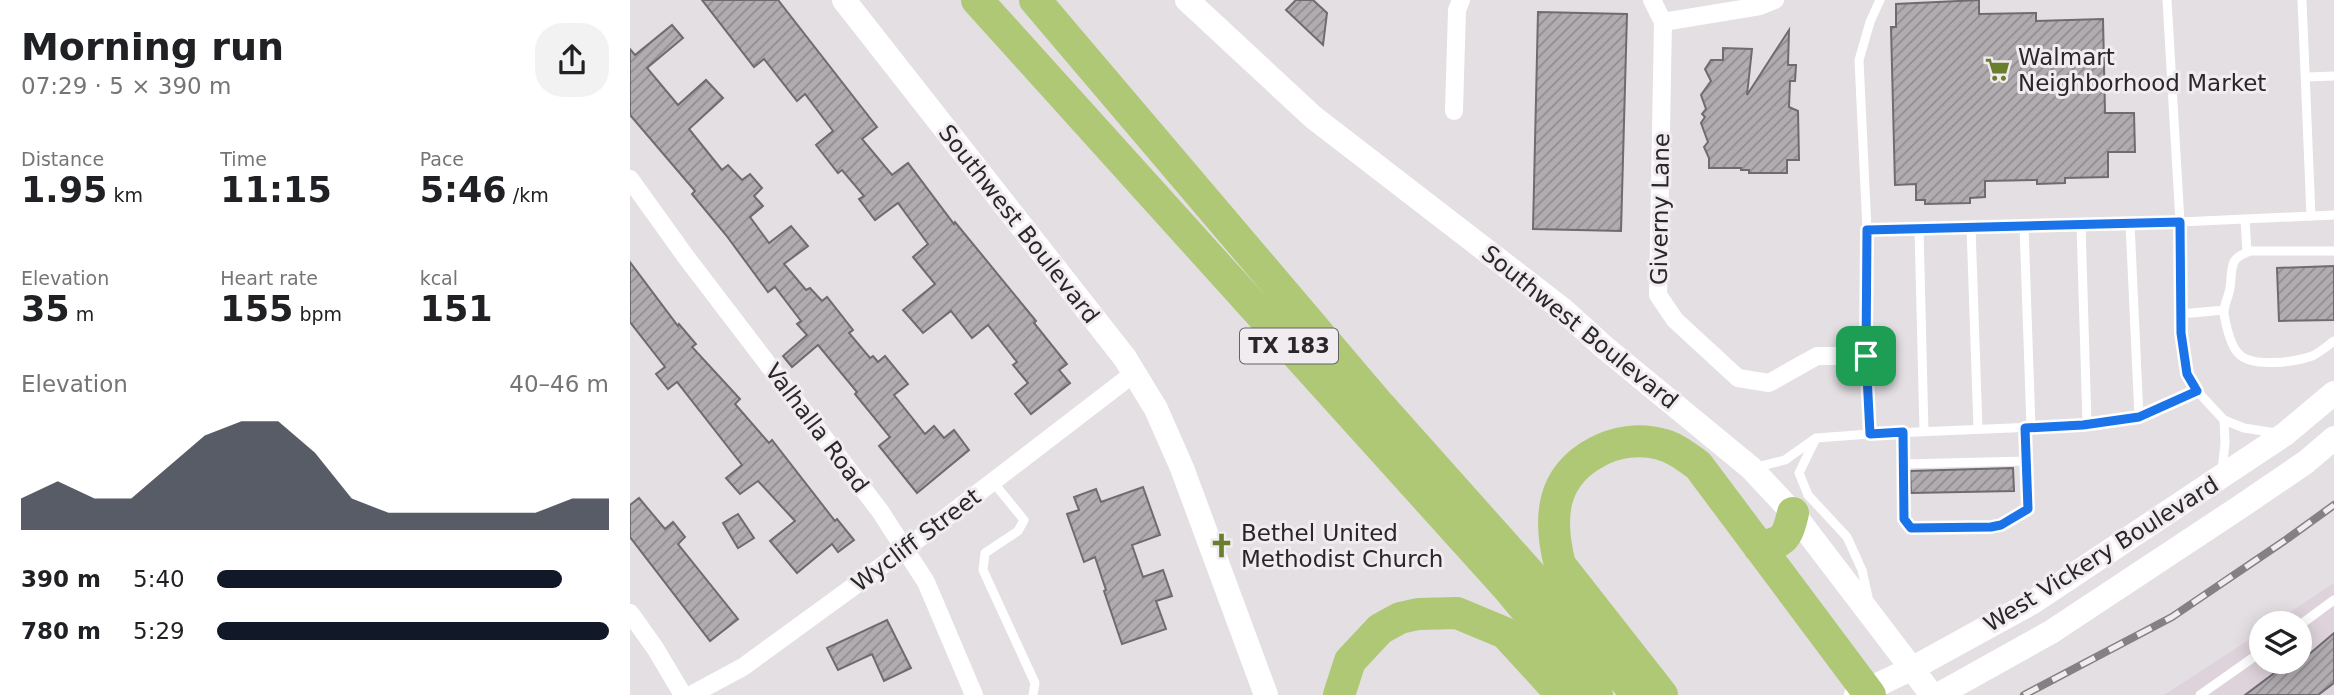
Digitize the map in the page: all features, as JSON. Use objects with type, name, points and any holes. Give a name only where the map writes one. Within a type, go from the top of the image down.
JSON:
[{"type":"highway","name":"TX 183","points":[[977,0],[1508,589],[1597,695]]},
{"type":"highway","name":"TX 183","points":[[1035,0],[1380,406],[1653,693]]},
{"type":"highway","points":[[1653,693],[1560,565],[1555,544],[1555,512],[1566,475],[1584,458],[1609,445],[1630,442],[1658,443],[1675,449],[1698,465],[1864,693]]},
{"type":"highway","points":[[1759,547],[1777,544],[1787,535],[1794,513]]},
{"type":"highway","points":[[1339,695],[1350,661],[1380,629],[1400,618],[1418,614],[1457,613],[1505,633],[1562,695]]},
{"type":"main road","name":"Southwest Boulevard","points":[[844,0],[1125,358],[1156,409],[1182,468],[1266,695]]},
{"type":"main road","name":"Southwest Boulevard","points":[[1187,0],[1313,117],[1562,309],[1751,468],[1794,513],[1932,695]]},
{"type":"main road","name":"West Vickery Boulevard","points":[[1864,693],[2033,602],[2285,434],[2334,393]]},
{"type":"main road","name":"West Vickery Boulevard","points":[[1938,695],[2051,632],[2306,462],[2334,438]]},
{"type":"street","points":[[1454,111],[1457,10],[1461,0]]},
{"type":"street","name":"Giverny Lane","points":[[1652,0],[1662,22],[1658,295],[1675,320],[1738,378],[1769,383],[1817,356],[1866,356]]},
{"type":"street","points":[[1662,22],[1760,6],[1774,0]]},
{"type":"street","name":"Valhalla Road","points":[[630,179],[686,257],[880,510],[926,582],[974,695]]},
{"type":"street","name":"Wycliff Street","points":[[691,695],[743,667],[905,549],[1133,374]]},
{"type":"street","points":[[630,613],[683,695]]},
{"type":"lane","points":[[1870,434],[1866,356],[1867,230],[1859,60],[1870,22],[1880,0]]},
{"type":"lane","points":[[2167,0],[2180,222],[2181,333],[2187,374],[2197,391],[2224,420],[2244,428],[2285,434]]},
{"type":"lane","points":[[2302,0],[2311,216]]},
{"type":"lane","points":[[2307,77],[2334,76]]},
{"type":"lane","points":[[1867,230],[2334,215]]},
{"type":"lane","points":[[2245,219],[2247,252]]},
{"type":"lane","points":[[2130,223],[2139,417]]},
{"type":"lane","points":[[2081,225],[2087,424]]},
{"type":"lane","points":[[1903,432],[1906,525],[1911,528],[1991,527],[2001,525],[2028,509],[2024,226]]},
{"type":"lane","points":[[1971,227],[1978,429]]},
{"type":"lane","points":[[1919,229],[1924,431]]},
{"type":"lane","points":[[2334,251],[2247,252],[2235,258],[2224,310],[2233,345],[2239,354],[2246,358],[2262,362],[2286,361],[2313,355],[2334,341]]},
{"type":"lane","points":[[2181,314],[2224,310]]},
{"type":"lane","points":[[1751,468],[1785,460],[1816,438],[2087,424],[2139,417],[2197,391]]},
{"type":"lane","points":[[2220,478],[2225,443],[2224,420]]},
{"type":"lane","points":[[1816,438],[1799,473],[1808,495],[1847,537],[1862,570],[1871,614]]},
{"type":"lane","points":[[1903,464],[2026,460]]},
{"type":"lane","points":[[993,482],[1024,520],[1018,531],[985,553],[983,570],[1035,683],[1033,695]]},
{"type":"lane","points":[[2312,616],[2334,600]]},
{"type":"lane","points":[[2200,695],[2249,660]]},
{"type":"shaded area","points":[[2334,583],[2334,695],[2164,695],[2249,640],[2249,674],[2312,674],[2312,611],[2292,611]]},
{"type":"building","points":[[702,0],[778,0],[877,127],[862,139],[892,175],[908,163],[954,224],[955,222],[1036,321],[1034,323],[1067,364],[1059,370],[1070,383],[1031,414],[1015,394],[1028,383],[1013,365],[1017,362],[988,325],[972,338],[951,311],[923,333],[903,310],[935,284],[913,257],[928,244],[898,203],[875,220],[859,199],[864,196],[842,170],[838,173],[816,145],[833,131],[805,94],[797,101],[764,59],[754,67]]},
{"type":"building","points":[[1296,0],[1313,0],[1327,13],[1323,45],[1286,10]]},
{"type":"building","name":"Walmart Neighborhood Market","points":[[1979,0],[1979,14],[2036,13],[2036,21],[2103,19],[2105,113],[2134,113],[2135,152],[2108,152],[2108,177],[2065,178],[2065,183],[2037,184],[2037,180],[1985,181],[1985,197],[1970,198],[1970,203],[1925,204],[1925,200],[1916,200],[1916,184],[1895,185],[1891,27],[1896,27],[1896,4]]},
{"type":"building","points":[[1538,12],[1627,14],[1621,231],[1533,229]]},
{"type":"building","points":[[672,25],[683,38],[647,68],[678,105],[706,80],[723,98],[689,129],[722,170],[728,165],[742,180],[750,174],[762,188],[754,196],[763,206],[750,217],[769,243],[791,226],[808,246],[784,264],[806,290],[810,288],[822,301],[827,297],[853,330],[849,333],[870,358],[873,356],[878,362],[885,356],[908,384],[894,395],[925,434],[934,426],[944,438],[954,430],[969,450],[917,493],[879,446],[890,437],[818,345],[792,367],[783,356],[807,335],[797,324],[801,321],[775,287],[768,292],[692,194],[695,191],[630,115],[630,49],[635,55]]},
{"type":"building","points":[[1789,30],[1788,65],[1796,65],[1795,81],[1790,81],[1789,107],[1798,111],[1799,160],[1787,160],[1787,173],[1749,173],[1749,170],[1741,168],[1709,168],[1709,158],[1704,147],[1708,142],[1701,123],[1706,109],[1701,95],[1711,81],[1705,69],[1711,60],[1723,60],[1723,48],[1752,49],[1747,95]]},
{"type":"building","points":[[630,262],[678,326],[679,324],[696,344],[692,347],[740,399],[735,404],[769,443],[772,440],[835,521],[837,519],[854,540],[838,552],[832,544],[797,573],[770,541],[795,521],[758,481],[740,494],[726,478],[742,465],[677,382],[668,389],[656,374],[665,367],[630,322]]},
{"type":"building","points":[[2334,266],[2334,320],[2279,321],[2277,268]]},
{"type":"building","points":[[2013,468],[2014,491],[1911,493],[1910,471]]},
{"type":"building","points":[[1143,487],[1160,535],[1132,545],[1143,577],[1163,570],[1172,596],[1156,601],[1166,629],[1122,644],[1095,557],[1084,562],[1067,514],[1079,510],[1074,497],[1096,489],[1101,502]]},
{"type":"building","points":[[639,498],[665,529],[673,522],[685,537],[678,544],[738,619],[710,641],[630,537],[630,505]]},
{"type":"building","points":[[738,514],[754,538],[738,548],[723,523]]},
{"type":"building","points":[[887,620],[911,668],[884,681],[872,654],[838,670],[827,648]]},
{"type":"building","points":[[2334,633],[2334,683],[2318,695],[2245,695],[2273,674],[2312,674],[2312,652]]},
{"type":"railway","points":[[2024,695],[2172,617],[2334,505]]},
{"type":"place","name":"Walmart Neighborhood Market","points":[[1998,70]]},
{"type":"place","name":"Bethel United Methodist Church","points":[[1221,546]]},
{"type":"route","points":[[2180,222],[2181,333],[2187,374],[2197,391],[2139,417],[2083,425],[2025,428],[2029,505],[2025,513],[2001,525],[1911,528],[1906,525],[1903,432],[1870,434],[1866,356],[1867,230],[2180,222]]}]
